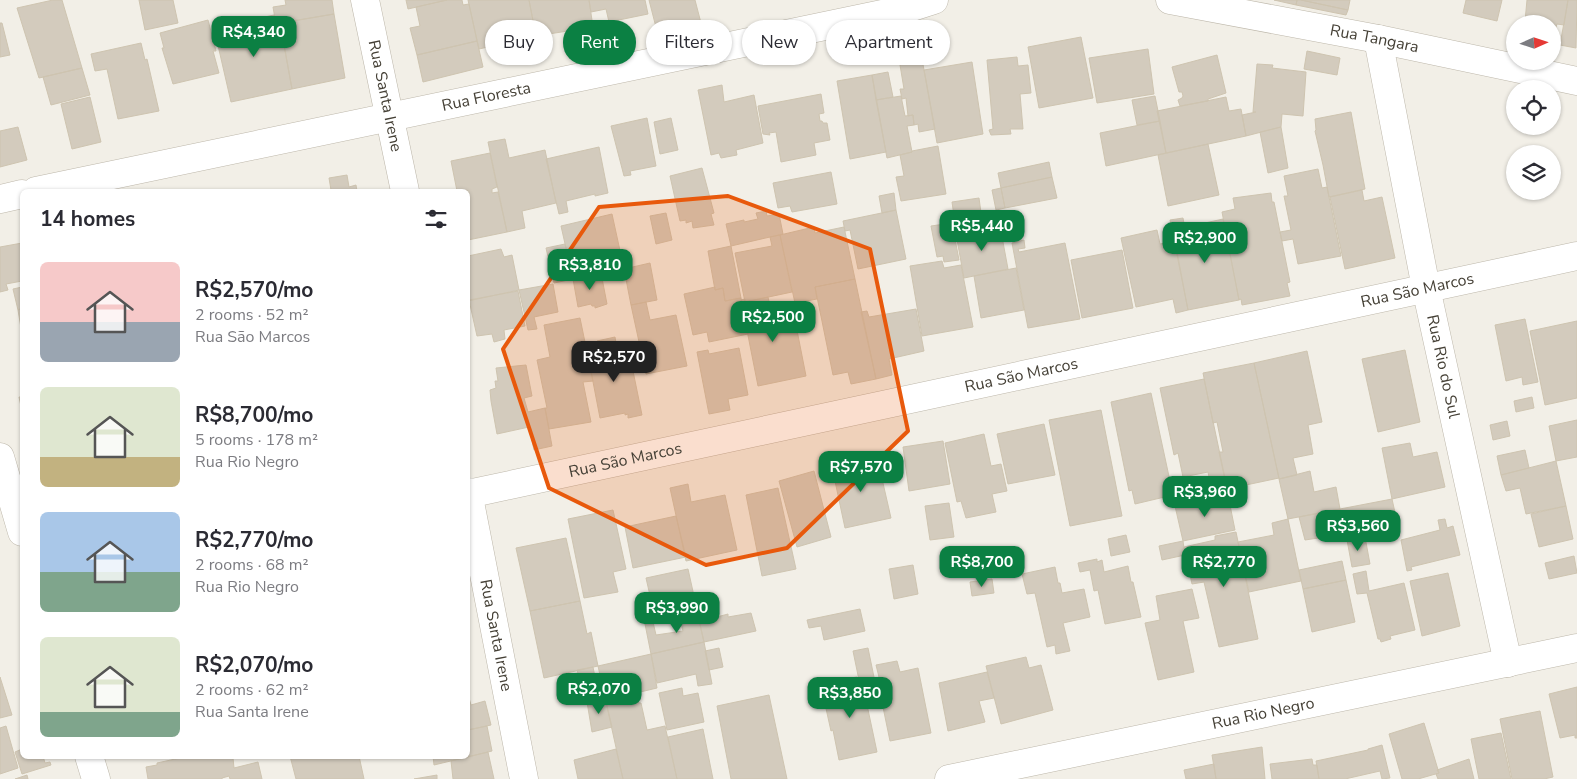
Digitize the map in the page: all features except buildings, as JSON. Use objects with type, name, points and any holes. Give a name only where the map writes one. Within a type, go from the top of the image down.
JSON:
[{"type":"street","name":"Rua Santa Irene","points":[[365,0],[405,189]]},
{"type":"street","name":"Rua Floresta","points":[[45,189],[896,11],[934,0]]},
{"type":"street","name":"Rua Tangara","points":[[1170,0],[1378,39],[1577,81]]},
{"type":"street","name":"Rua Rio do Sul","points":[[1378,39],[1426,288],[1508,663]]},
{"type":"street","points":[[0,199],[20,194]]},
{"type":"street","name":"Rua São Marcos","points":[[470,494],[1577,256]]},
{"type":"street","points":[[0,458],[20,525]]},
{"type":"street","name":"Rua Santa Irene","points":[[470,504],[524,779]]},
{"type":"street","name":"Rua Rio Negro","points":[[950,779],[1577,648]]},
{"type":"street","points":[[90,759],[96,779]]},
{"type":"highlighted area","points":[[728,196],[870,249],[908,431],[787,548],[706,565],[549,488],[503,349],[599,207]]}]
